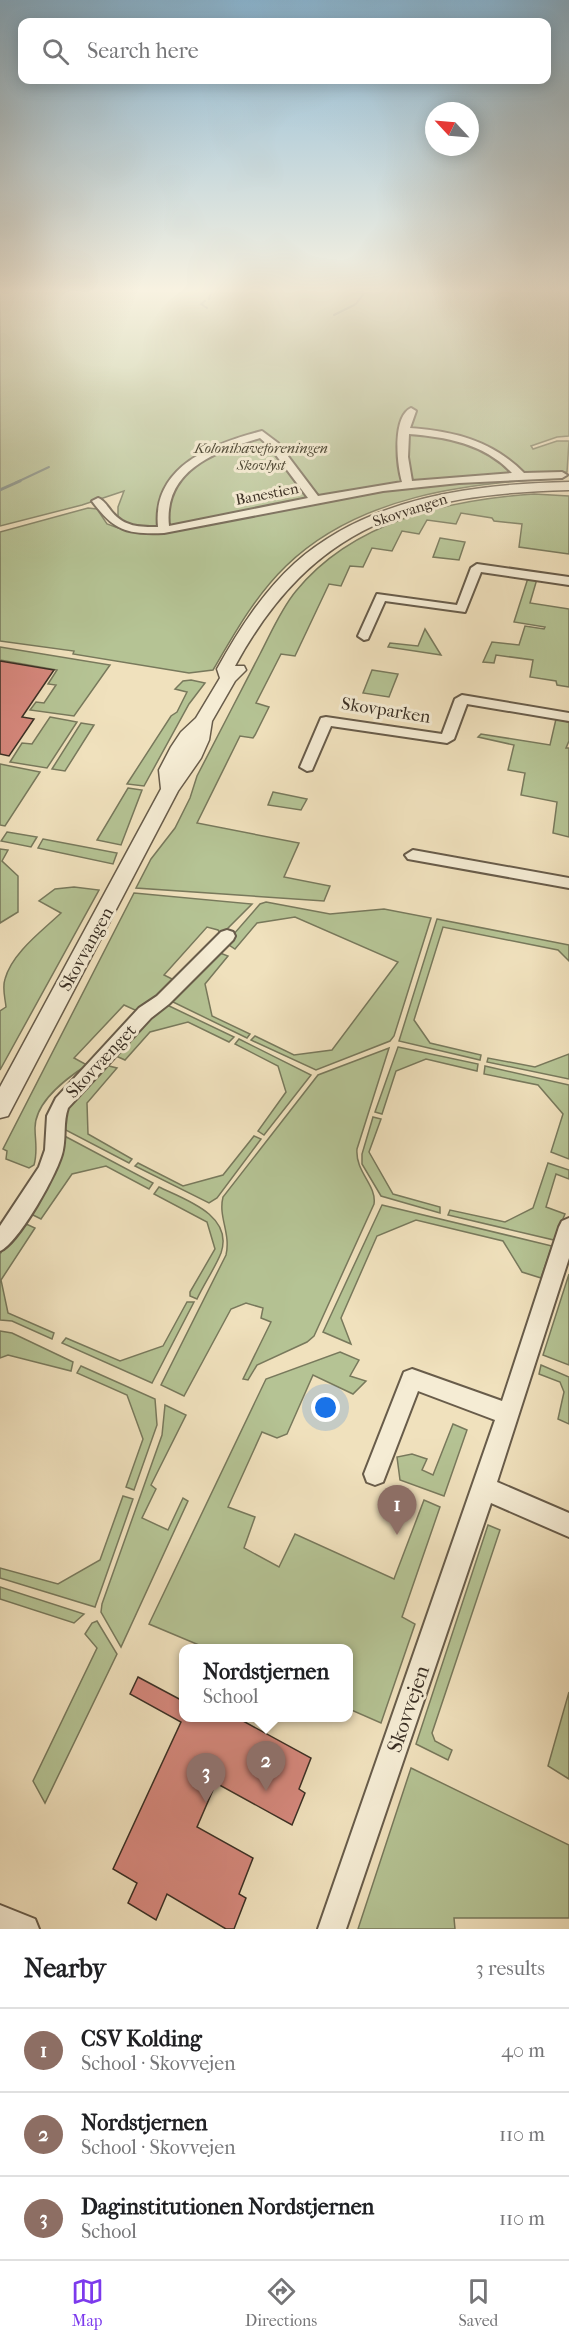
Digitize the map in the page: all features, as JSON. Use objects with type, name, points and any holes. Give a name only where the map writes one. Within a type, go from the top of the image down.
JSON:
[{"type":"street","points":[[408,485],[402,457],[404,430],[411,411]]},
{"type":"street","points":[[404,430],[440,435],[473,444],[500,457],[520,475]]},
{"type":"street","points":[[164,530],[161,521],[162,502],[177,476],[207,454],[262,434],[274,445],[315,500]]},
{"type":"street","name":"Banestien","points":[[98,501],[109,518],[121,527],[134,531],[164,530],[315,500],[408,485],[520,475],[565,480]]},
{"type":"street","name":"Skovvangen","points":[[0,1109],[170,789],[183,774],[200,744],[204,721],[228,678],[238,671],[276,594],[298,568],[315,553],[351,531],[399,511],[442,499],[565,480]]},
{"type":"street","points":[[364,636],[381,597],[461,609],[477,568],[569,581]]},
{"type":"street","name":"Skovparken","points":[[307,767],[326,721],[447,739],[462,699],[569,717]]},
{"type":"street","points":[[413,855],[569,883]]},
{"type":"street","name":"Skovvænget","points":[[0,1242],[52,1158],[54,1120],[62,1103],[145,1014],[163,1000],[227,936]]},
{"type":"street","name":"Skovvejen","points":[[332,1929],[484,1488],[569,1227]]},
{"type":"street","points":[[375,1474],[412,1379],[508,1414]]},
{"type":"street","points":[[484,1488],[569,1525]]},
{"type":"street","points":[[0,1919],[26,1929]]},
{"type":"green space","name":"Kolonihaveforeningen Skovlyst","points":[[0,379],[569,379],[569,436],[557,437],[531,446],[533,449],[557,441],[569,441],[567,472],[521,474],[509,469],[513,478],[560,476],[562,478],[488,484],[451,490],[380,509],[346,523],[315,542],[286,566],[264,590],[213,670],[189,673],[73,654],[74,651],[0,641],[0,532],[88,508],[97,509],[107,524],[118,528],[118,507],[124,491],[82,505],[0,526]]},
{"type":"green space","points":[[534,494],[569,496],[569,554],[519,547],[522,524],[494,521],[492,518],[461,513],[456,524],[427,520],[419,534],[402,531],[392,551],[372,548],[363,567],[350,566],[341,586],[329,584],[295,656],[281,654],[256,703],[269,707],[253,738],[240,736],[197,823],[299,843],[284,877],[330,886],[324,901],[136,888],[151,859],[175,828],[190,798],[197,776],[281,613],[296,591],[319,567],[345,547],[404,518],[469,502]]},
{"type":"green space","points":[[440,538],[465,542],[459,560],[433,557]]},
{"type":"green space","points":[[528,578],[537,579],[530,603],[569,609],[569,687],[557,685],[556,681],[530,677],[533,660],[496,655],[494,663],[483,662],[492,642],[519,645],[525,626],[544,629],[545,627],[514,622]]},
{"type":"green space","points":[[425,629],[441,655],[388,647],[390,643],[418,646]]},
{"type":"green space","points":[[0,647],[110,665],[74,716],[30,710],[36,702],[44,703],[56,685],[48,684],[57,670],[0,660]]},
{"type":"green space","points":[[372,670],[398,674],[389,697],[363,693]]},
{"type":"green space","points":[[183,681],[205,683],[189,704],[144,786],[127,784],[171,716],[177,712],[187,692],[175,689]]},
{"type":"green space","points":[[50,717],[77,722],[47,768],[10,762],[22,743],[32,744]]},
{"type":"green space","points":[[556,719],[569,722],[569,741],[566,748],[569,748],[569,837],[553,833],[557,802],[521,795],[525,773],[508,770],[514,745],[478,737],[481,734],[550,745]]},
{"type":"green space","points":[[81,723],[94,725],[65,771],[52,769]]},
{"type":"green space","points":[[0,764],[40,772],[5,826],[0,825]]},
{"type":"green space","points":[[128,788],[142,790],[121,845],[97,840]]},
{"type":"green space","points":[[273,792],[307,799],[301,810],[268,805]]},
{"type":"green space","points":[[7,832],[37,837],[31,847],[1,841]]},
{"type":"green space","points":[[43,839],[117,853],[113,864],[38,848]]},
{"type":"green space","points":[[0,849],[8,850],[2,861],[18,876],[18,912],[0,923]]},
{"type":"green space","points":[[74,887],[99,890],[0,1070],[0,1011],[6,1007],[4,986],[9,969],[28,943],[61,913],[39,901],[55,889]]},
{"type":"green space","points":[[134,893],[252,904],[224,932],[220,933],[218,930],[207,927],[164,975],[176,981],[137,1011],[124,1005],[74,1058],[87,1065],[54,1091],[40,1109],[36,1118],[34,1165],[29,1168],[6,1159],[7,1151],[3,1149]]},
{"type":"green space","points":[[266,902],[330,914],[384,909],[431,918],[394,1036],[390,1041],[316,1070],[251,1040],[255,1036],[294,1055],[332,1050],[398,962],[295,917],[257,923],[235,949],[226,943],[260,904]]},
{"type":"green space","points":[[437,919],[569,945],[569,961],[558,950],[443,927],[414,1020],[430,1043],[481,1055],[480,1060],[399,1041]]},
{"type":"green space","points":[[220,953],[228,956],[205,984],[212,1016],[250,1034],[247,1038],[171,1001]]},
{"type":"green space","points":[[165,1004],[234,1037],[229,1042],[188,1022],[150,1032],[125,1060],[116,1056],[145,1019]]},
{"type":"green space","points":[[239,1039],[311,1075],[264,1135],[258,1131],[286,1092],[278,1066],[235,1044]]},
{"type":"green space","points":[[398,1047],[478,1064],[477,1071],[426,1059],[396,1071],[382,1114],[375,1112]]},
{"type":"green space","points":[[389,1048],[357,1149],[359,1165],[372,1191],[374,1204],[314,1336],[307,1342],[257,1365],[248,1380],[243,1379],[271,1322],[261,1318],[263,1308],[246,1303],[231,1309],[184,1396],[161,1385],[226,1255],[227,1239],[222,1211],[223,1197],[318,1075]]},
{"type":"green space","points":[[569,1054],[569,1079],[487,1062],[488,1058],[535,1067]]},
{"type":"green space","points":[[105,1065],[117,1068],[87,1103],[88,1134],[132,1159],[129,1163],[58,1126],[66,1108]]},
{"type":"green space","points":[[485,1066],[569,1085],[569,1159],[551,1152],[563,1114],[538,1085],[484,1074]]},
{"type":"green space","points":[[373,1117],[381,1119],[369,1152],[393,1194],[440,1207],[440,1213],[381,1196],[362,1164],[362,1154]]},
{"type":"green space","points":[[57,1132],[153,1183],[149,1189],[106,1166],[72,1174],[41,1219],[29,1213]]},
{"type":"green space","points":[[254,1136],[261,1139],[217,1198],[209,1203],[135,1166],[138,1163],[183,1186],[223,1175]]},
{"type":"green space","points":[[548,1163],[569,1170],[569,1179],[556,1174],[546,1207],[565,1214],[554,1240],[448,1215],[450,1210],[505,1222],[533,1208]]},
{"type":"green space","points":[[159,1187],[204,1210],[220,1228],[223,1240],[221,1253],[197,1299],[190,1296],[190,1292],[215,1249],[207,1222],[154,1194]]},
{"type":"green space","points":[[382,1205],[552,1246],[541,1278],[522,1272],[503,1241],[416,1220],[377,1236],[341,1318],[351,1344],[323,1332]]},
{"type":"green space","points":[[24,1223],[35,1228],[1,1280],[8,1313],[54,1333],[52,1339],[12,1321],[0,1320],[0,1254],[19,1226]]},
{"type":"green space","points":[[569,1274],[569,1365],[543,1355]]},
{"type":"green space","points":[[187,1302],[194,1302],[152,1383],[62,1343],[66,1338],[120,1361],[163,1346]]},
{"type":"green space","points":[[0,1331],[12,1333],[73,1362],[71,1371],[8,1355],[0,1358]]},
{"type":"green space","points":[[340,1352],[359,1360],[350,1376],[366,1381],[353,1394],[313,1375],[287,1434],[277,1438],[262,1432],[228,1507],[255,1517],[244,1548],[279,1567],[295,1534],[394,1579],[424,1500],[440,1507],[402,1617],[415,1624],[381,1723],[353,1711],[353,1644],[196,1644],[149,1624],[266,1379]]},
{"type":"green space","points":[[541,1365],[569,1377],[569,1424],[558,1419],[564,1392],[560,1382],[539,1374]]},
{"type":"green space","points":[[81,1366],[155,1399],[157,1425],[134,1490],[126,1487],[143,1439],[127,1395],[77,1373]]},
{"type":"green space","points":[[165,1405],[186,1415],[151,1485],[156,1489],[142,1518],[168,1530],[183,1498],[188,1501],[121,1647],[101,1612],[102,1604],[162,1435]]},
{"type":"green space","points":[[453,1424],[467,1430],[444,1496],[400,1480],[397,1457],[412,1454],[427,1459],[422,1470],[433,1475]]},
{"type":"green space","points":[[123,1496],[133,1499],[95,1607],[0,1578],[0,1568],[58,1584],[100,1560]]},
{"type":"green space","points":[[488,1525],[500,1530],[432,1733],[435,1741],[452,1750],[448,1760],[416,1744]]},
{"type":"green space","points":[[0,1587],[84,1614],[74,1623],[0,1599]]},
{"type":"green space","points":[[97,1621],[117,1654],[45,1803],[33,1781],[97,1648],[85,1634],[92,1623]]},
{"type":"green space","points":[[569,1692],[569,1779],[548,1766]]},
{"type":"green space","points":[[411,1768],[569,1845],[569,1918],[454,1918],[455,1929],[358,1929]]},
{"type":"building","points":[[0,661],[54,670],[22,717],[34,719],[9,756],[0,754]]},
{"type":"building","points":[[138,1677],[179,1699],[179,1721],[130,1694]]},
{"type":"building","points":[[181,1722],[245,1722],[311,1758],[299,1789],[305,1793],[292,1825],[216,1783],[197,1827],[253,1858],[239,1894],[246,1898],[234,1929],[226,1929],[167,1894],[156,1920],[128,1903],[137,1883],[113,1869]]},
{"type":"waterway","points":[[15,483],[49,467]]},
{"type":"waterway","points":[[0,490],[20,481]]},
{"type":"place","name":"CSV Kolding","points":[[397,1535]]},
{"type":"place","name":"Nordstjernen","points":[[266,1791]]},
{"type":"place","name":"Daginstitutionen Nordstjernen","points":[[206,1803]]}]
